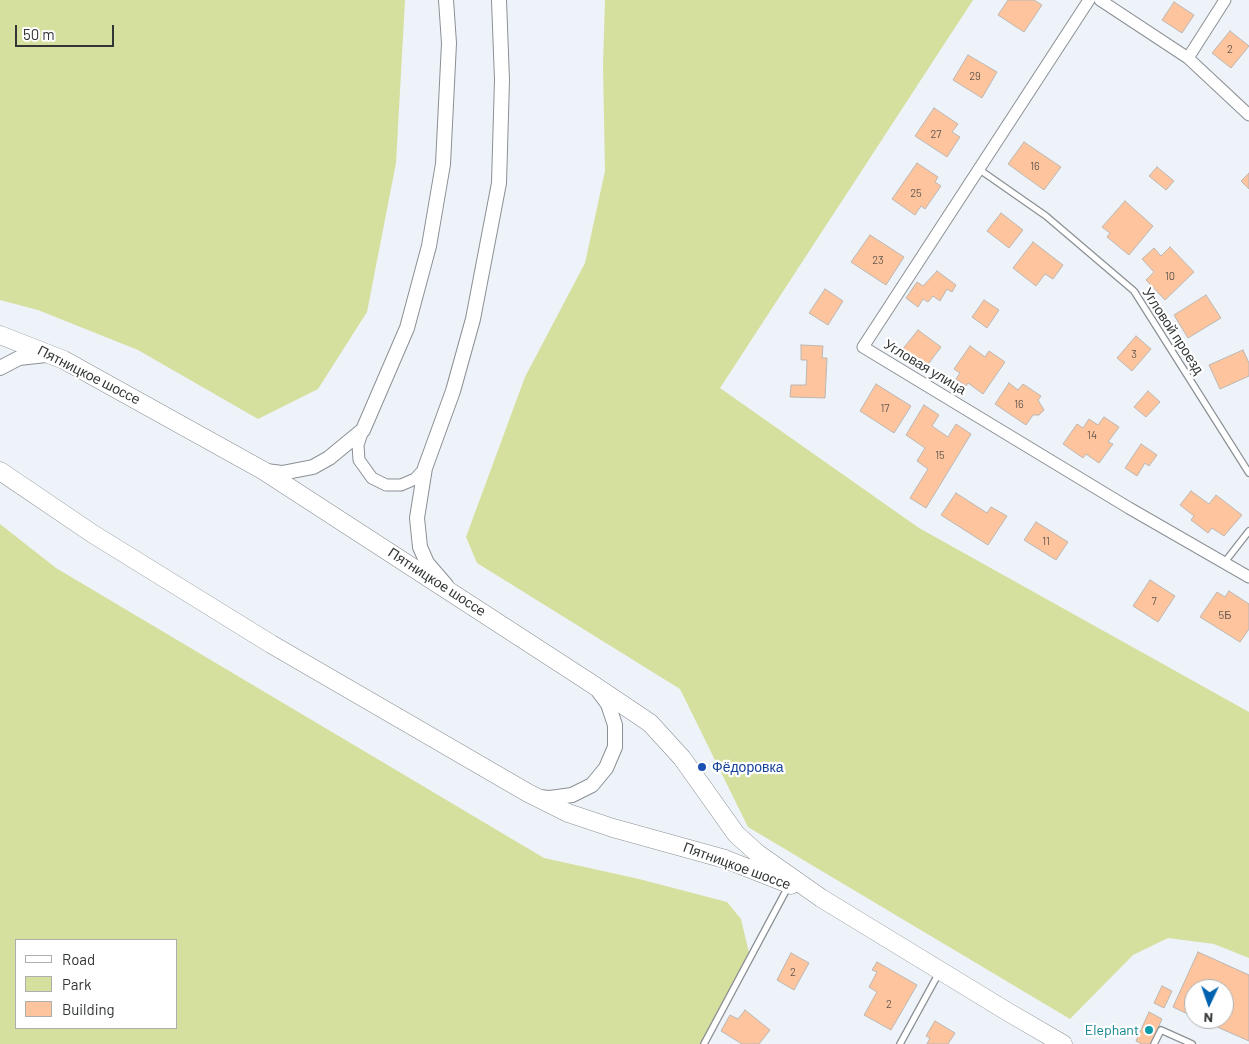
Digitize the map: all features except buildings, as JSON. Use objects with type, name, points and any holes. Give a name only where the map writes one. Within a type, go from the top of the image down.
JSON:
[{"type":"main road","name":"Пятницкое шоссе","points":[[0,335],[64,360],[264,471],[589,682],[650,723],[682,758],[736,834],[757,853],[821,898],[1063,1044]]},
{"type":"main road","name":"Пятницкое шоссе","points":[[2,472],[93,534],[271,644],[528,794],[568,813],[613,828],[725,859],[821,898]]},
{"type":"street","points":[[425,468],[415,479],[401,485],[386,485],[372,478],[359,460],[358,445],[407,328],[429,246],[443,164],[449,43],[446,0]]},
{"type":"street","points":[[453,593],[427,563],[420,547],[417,518],[425,468],[453,391],[473,319],[499,183],[502,80],[499,0]]},
{"type":"street","name":"Угловая улица","points":[[1089,0],[863,347],[1120,503],[1249,577]]},
{"type":"street","points":[[1100,0],[1188,58],[1249,115]]},
{"type":"street","points":[[1188,58],[1225,0]]},
{"type":"street","points":[[0,368],[19,358],[30,355],[52,356],[64,360]]},
{"type":"street","points":[[264,471],[282,473],[313,467],[329,458],[363,430]]},
{"type":"street","points":[[528,794],[550,798],[572,795],[592,784],[606,768],[614,747],[615,725],[608,704],[589,682]]},
{"type":"lane","name":"Угловой проезд","points":[[980,170],[1046,216],[1134,291],[1249,473]]},
{"type":"lane","points":[[1224,563],[1249,531]]},
{"type":"lane","points":[[704,1044],[789,885]]},
{"type":"lane","points":[[900,1044],[940,971]]},
{"type":"lane","points":[[1154,1044],[1161,1030],[1192,1044]]},
{"type":"green space","points":[[0,0],[405,0],[396,163],[367,312],[318,389],[258,419],[138,350],[38,310],[0,300]]},
{"type":"green space","points":[[605,0],[973,0],[720,388],[919,528],[1249,712],[1249,958],[1214,944],[1168,938],[1133,955],[1070,1019],[748,827],[680,689],[477,563],[466,537],[525,377],[585,263],[605,171],[603,65]]},
{"type":"green space","points":[[0,524],[56,568],[544,858],[639,879],[727,902],[741,919],[749,953],[701,1044],[0,1044]]},
{"type":"place","name":"Фёдоровка","points":[[702,767]]},
{"type":"place","name":"Elephant","points":[[1149,1030]]}]
